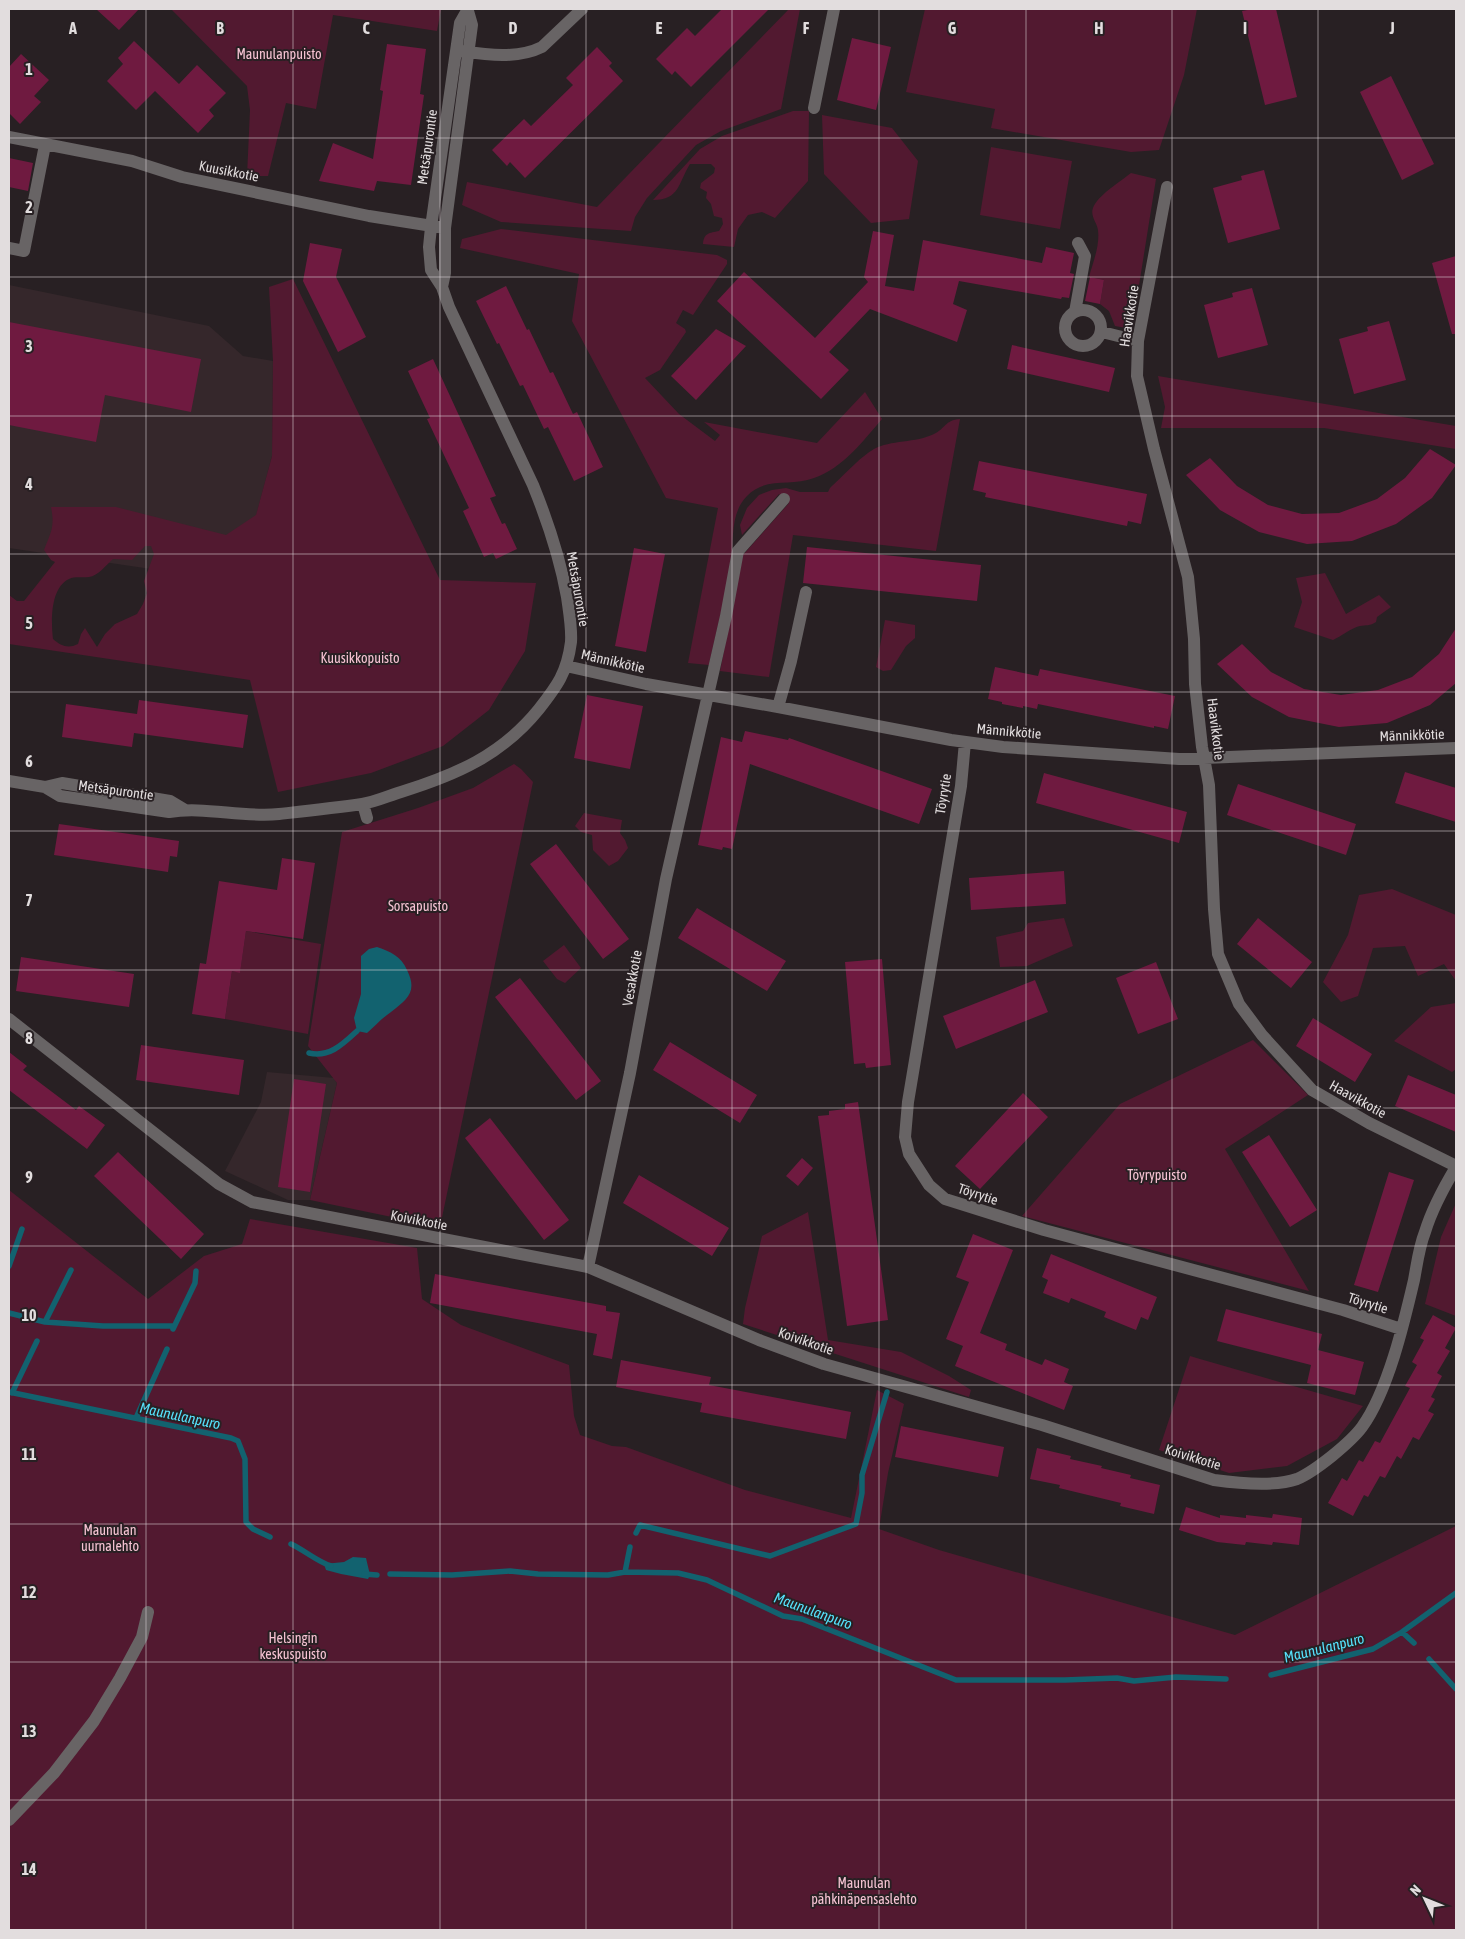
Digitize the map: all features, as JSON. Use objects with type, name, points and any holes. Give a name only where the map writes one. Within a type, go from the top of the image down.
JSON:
[{"type":"street","points":[[463,51],[510,55],[535,51],[542,47],[582,9]]},
{"type":"street","points":[[814,108],[834,9]]},
{"type":"street","name":"Metsäpurontie","points":[[9,781],[45,786],[62,783],[170,801],[185,810],[252,815],[363,804],[440,780],[476,763],[506,742],[532,718],[561,680],[571,641],[569,612],[561,565],[545,515],[449,308],[442,287],[431,270],[429,247],[431,227],[463,51],[472,24],[468,10]]},
{"type":"street","name":"Metsäpurontie","points":[[442,287],[445,272],[445,228],[463,51]]},
{"type":"street","name":"Kuusikkotie","points":[[9,137],[132,161],[182,177],[431,227],[445,228]]},
{"type":"street","points":[[9,248],[24,251],[45,144]]},
{"type":"street","name":"Haavikkotie","points":[[1167,187],[1138,341],[1138,376],[1154,449],[1188,577],[1194,639],[1195,684],[1209,785],[1214,909],[1218,954],[1239,1004],[1262,1035],[1312,1090],[1369,1123],[1456,1166]]},
{"type":"street","points":[[1075,312],[1085,256],[1078,243]]},
{"type":"street","points":[[1091,311],[1098,316],[1102,324],[1102,332],[1092,345],[1084,347],[1076,345],[1069,340],[1065,325],[1068,317],[1075,312],[1091,311]]},
{"type":"street","points":[[1102,332],[1138,341]]},
{"type":"street","name":"Vesakkotie","points":[[588,1267],[630,1073],[666,879],[726,616],[738,551],[784,498]]},
{"type":"street","points":[[778,707],[791,661],[806,592]]},
{"type":"street","name":"Männikkötie","points":[[566,666],[646,684],[965,742],[1161,758],[1456,748]]},
{"type":"street","name":"Töyrytie","points":[[965,742],[961,786],[908,1102],[905,1137],[909,1154],[916,1168],[929,1185],[945,1198],[988,1214],[1218,1278],[1350,1312],[1401,1329]]},
{"type":"street","points":[[363,804],[367,818]]},
{"type":"street","name":"Koivikkotie","points":[[9,1019],[219,1184],[247,1199],[340,1220],[588,1267],[759,1340],[824,1364],[1042,1426],[1214,1480],[1232,1483],[1271,1483],[1296,1479],[1324,1462],[1362,1428],[1376,1405],[1383,1387],[1401,1329],[1424,1232],[1442,1190],[1456,1166]]},
{"type":"street","points":[[9,1820],[54,1773],[94,1720],[142,1637],[148,1612]]},
{"type":"shaded area","points":[[9,285],[209,326],[243,356],[273,361],[272,456],[243,565],[212,578],[9,548]]},
{"type":"shaded area","points":[[267,1072],[334,1078],[337,1083],[310,1200],[288,1200],[225,1171],[261,1102]]},
{"type":"green space","name":"Maunulanpuisto","points":[[171,9],[441,9],[437,31],[333,15],[316,109],[286,103],[268,176],[247,176],[250,110],[247,86]]},
{"type":"green space","points":[[789,9],[800,9],[781,109],[721,131],[696,145],[647,198],[635,217],[631,231],[501,222],[462,205],[467,182],[597,207]]},
{"type":"green space","points":[[925,9],[1197,9],[1184,75],[1159,150],[1131,152],[991,128],[995,109],[906,92]]},
{"type":"green space","points":[[793,111],[809,111],[808,181],[775,218],[762,212],[748,215],[738,229],[734,247],[703,244],[706,236],[719,231],[723,224],[722,218],[714,216],[711,204],[706,198],[707,192],[700,188],[701,183],[714,173],[715,168],[711,164],[690,164],[673,194],[662,199],[653,200],[700,149],[722,136]]},
{"type":"green space","points":[[822,115],[892,128],[918,161],[909,219],[871,223],[824,174]]},
{"type":"green space","points":[[991,147],[1072,161],[1060,229],[980,215]]},
{"type":"green space","points":[[1131,173],[1156,179],[1132,329],[1115,326],[1109,311],[1100,304],[1104,280],[1089,277],[1098,242],[1097,227],[1092,214],[1095,203]]},
{"type":"green space","points":[[501,229],[717,255],[727,260],[727,264],[693,315],[683,310],[676,323],[685,329],[686,332],[660,370],[645,378],[679,414],[715,441],[720,435],[704,422],[817,443],[865,392],[882,419],[860,445],[834,468],[805,481],[762,486],[754,490],[742,503],[735,518],[729,574],[709,665],[688,663],[718,508],[666,498],[572,321],[579,274],[460,248],[462,239]]},
{"type":"green space","name":"Kuusikkopuisto","points":[[293,279],[440,580],[536,583],[525,651],[489,710],[443,746],[371,773],[278,792],[250,680],[9,644],[9,595],[17,601],[24,601],[55,562],[51,560],[44,550],[52,525],[51,507],[116,507],[226,535],[256,515],[272,456],[273,361],[269,287]],"holes":[[[145,546],[151,546],[154,554],[144,581],[147,593],[137,614],[115,624],[105,634],[97,647],[85,628],[78,644],[74,646],[65,646],[53,639],[53,606],[58,590],[63,583],[71,578],[92,576],[113,559],[132,560]]]},
{"type":"green space","points":[[1158,376],[1456,426],[1456,449],[1324,428],[1161,428],[1165,407]]},
{"type":"green space","points":[[960,419],[936,551],[793,535],[769,677],[720,671],[743,555],[789,503],[779,494],[742,535],[740,525],[747,508],[759,495],[772,490],[786,488],[800,492],[828,492],[851,467],[874,449],[888,444],[927,437],[938,432],[951,421]]},
{"type":"green space","points":[[1325,573],[1346,614],[1379,595],[1391,607],[1377,617],[1376,622],[1357,627],[1333,640],[1294,627],[1302,602],[1296,578]]},
{"type":"green space","points":[[885,620],[915,625],[915,638],[906,646],[891,670],[883,671],[876,667]]},
{"type":"green space","name":"Sorsapuisto","points":[[514,764],[533,782],[440,1227],[310,1200],[337,1083],[308,1046],[342,832],[473,788]]},
{"type":"green space","points":[[584,813],[622,820],[620,833],[628,848],[618,861],[609,866],[593,850],[592,835],[581,832],[575,826]]},
{"type":"green space","points":[[1392,889],[1456,915],[1456,981],[1444,964],[1418,976],[1405,946],[1373,948],[1358,996],[1341,1002],[1323,982],[1348,935],[1359,895]]},
{"type":"green space","points":[[1064,918],[1073,946],[1027,966],[1000,967],[996,937],[1023,931],[1028,923]]},
{"type":"green space","points":[[246,931],[321,944],[308,1034],[225,1019],[232,971],[240,972]]},
{"type":"green space","points":[[564,945],[581,968],[565,983],[557,979],[543,961]]},
{"type":"green space","points":[[1456,1003],[1456,1069],[1452,1072],[1394,1041],[1431,1007]]},
{"type":"green space","name":"Töyrypuisto","points":[[1253,1040],[1308,1095],[1225,1149],[1309,1291],[1022,1216],[1120,1104]]},
{"type":"green space","name":"Helsingin keskuspuisto","points":[[9,1190],[148,1299],[204,1256],[242,1244],[250,1219],[417,1248],[422,1299],[461,1325],[569,1365],[574,1416],[580,1435],[612,1446],[626,1447],[745,1490],[851,1518],[877,1390],[904,1404],[888,1473],[879,1529],[939,1550],[1235,1635],[1456,1526],[1456,1930],[9,1930]]},
{"type":"green space","points":[[1456,1203],[1456,1316],[1425,1304],[1441,1237]]},
{"type":"green space","points":[[808,1212],[828,1340],[901,1352],[949,1376],[971,1390],[969,1397],[743,1324],[762,1236]]},
{"type":"green space","points":[[1190,1356],[1363,1406],[1337,1439],[1287,1466],[1229,1473],[1159,1450]]},
{"type":"water","points":[[377,947],[391,953],[402,961],[410,978],[411,990],[402,1003],[367,1033],[357,1031],[354,1018],[361,994],[361,956],[369,949]]},
{"type":"water","points":[[353,1557],[366,1558],[370,1575],[368,1579],[326,1570],[324,1564],[344,1562]]},
{"type":"building","points":[[96,9],[139,9],[119,30]]},
{"type":"building","points":[[722,9],[769,9],[691,87],[675,71],[672,75],[656,59],[687,28],[695,36]]},
{"type":"building","points":[[1276,9],[1297,97],[1265,105],[1242,11]]},
{"type":"building","points":[[852,38],[891,47],[876,110],[837,100]]},
{"type":"building","points":[[134,41],[179,84],[197,65],[226,93],[209,110],[214,116],[198,133],[155,91],[136,110],[107,81],[123,64],[118,58]]},
{"type":"building","points":[[387,44],[426,49],[420,94],[424,95],[411,185],[377,181],[374,191],[319,181],[333,143],[373,159],[383,91],[380,90]]},
{"type":"building","points":[[597,47],[612,63],[609,66],[623,81],[525,178],[510,162],[507,166],[492,150],[524,119],[531,126],[573,85],[566,78]]},
{"type":"building","points":[[21,54],[49,80],[34,96],[41,102],[20,124],[9,113],[9,67]]},
{"type":"building","points":[[1391,76],[1434,164],[1402,180],[1360,92]]},
{"type":"building","points":[[9,158],[33,163],[28,191],[9,187]]},
{"type":"building","points":[[1264,170],[1280,229],[1228,243],[1213,188],[1242,180],[1241,176]]},
{"type":"building","points":[[873,231],[894,235],[885,286],[914,291],[923,240],[1042,263],[1046,247],[1074,253],[1070,273],[1074,274],[1069,298],[1062,297],[1061,299],[959,281],[953,304],[967,310],[957,342],[870,309],[829,352],[849,370],[821,399],[717,301],[744,272],[815,338],[868,282],[864,277]]},
{"type":"building","points":[[310,243],[342,249],[336,277],[366,337],[338,352],[303,281]]},
{"type":"building","points":[[1456,256],[1456,334],[1452,334],[1432,263]]},
{"type":"building","points":[[1090,277],[1104,280],[1100,304],[1085,301]]},
{"type":"building","points":[[506,286],[527,330],[529,329],[550,373],[553,372],[573,414],[577,412],[603,467],[574,481],[548,427],[544,429],[523,385],[520,386],[476,301]]},
{"type":"building","points":[[1252,288],[1268,345],[1218,358],[1204,305],[1233,297],[1232,293]]},
{"type":"building","points":[[1389,321],[1406,380],[1354,394],[1339,339],[1368,331],[1367,327]]},
{"type":"building","points":[[9,322],[201,359],[191,412],[105,395],[96,442],[9,425]]},
{"type":"building","points":[[716,329],[746,346],[696,400],[671,376]]},
{"type":"building","points":[[1012,345],[1115,368],[1109,392],[1007,369]]},
{"type":"building","points":[[433,359],[496,496],[490,498],[502,524],[505,523],[517,549],[496,559],[493,553],[484,557],[463,511],[469,508],[427,419],[430,418],[408,371]]},
{"type":"building","points":[[1430,449],[1456,465],[1432,498],[1396,524],[1352,541],[1307,544],[1259,532],[1220,510],[1186,475],[1210,458],[1237,486],[1268,505],[1302,514],[1339,513],[1377,499],[1405,478]]},
{"type":"building","points":[[979,461],[1147,494],[1141,524],[1128,521],[1127,526],[985,497],[986,493],[973,490]]},
{"type":"building","points":[[807,547],[981,565],[977,601],[803,583]]},
{"type":"building","points":[[634,548],[665,554],[646,652],[615,646]]},
{"type":"building","points":[[1456,628],[1456,683],[1430,705],[1387,723],[1339,727],[1289,717],[1252,697],[1217,664],[1242,644],[1271,672],[1304,689],[1341,695],[1378,690],[1412,677],[1439,654]]},
{"type":"building","points":[[995,667],[1038,676],[1040,669],[1175,696],[1168,729],[1154,726],[1154,728],[1038,704],[1037,709],[1023,706],[1023,708],[988,699]]},
{"type":"building","points":[[587,695],[643,706],[630,769],[574,758]]},
{"type":"building","points":[[139,700],[248,715],[243,748],[134,733],[132,747],[62,737],[66,704],[137,714]]},
{"type":"building","points":[[745,731],[788,740],[789,738],[932,789],[919,824],[750,764],[732,849],[723,847],[722,850],[698,845],[721,737],[742,742]]},
{"type":"building","points":[[1405,772],[1456,788],[1456,822],[1395,803]]},
{"type":"building","points":[[1044,773],[1187,812],[1179,843],[1036,803]]},
{"type":"building","points":[[1238,784],[1356,824],[1346,855],[1227,815]]},
{"type":"building","points":[[59,824],[179,841],[177,857],[170,856],[168,872],[54,855]]},
{"type":"building","points":[[556,844],[629,939],[603,959],[530,864]]},
{"type":"building","points":[[282,858],[315,863],[303,939],[246,931],[240,973],[232,971],[225,1019],[192,1014],[200,963],[206,964],[219,881],[277,890]]},
{"type":"building","points":[[1064,871],[1066,904],[971,910],[969,878]]},
{"type":"building","points":[[697,908],[786,961],[767,991],[678,938]]},
{"type":"building","points":[[1258,918],[1312,962],[1291,988],[1237,944]]},
{"type":"building","points":[[21,957],[134,974],[129,1007],[16,991]]},
{"type":"building","points":[[882,959],[891,1065],[866,1068],[865,1063],[854,1064],[845,962]]},
{"type":"building","points":[[1156,962],[1178,1019],[1138,1034],[1116,978]]},
{"type":"building","points":[[520,978],[601,1081],[576,1100],[495,997]]},
{"type":"building","points":[[1035,980],[1048,1012],[956,1049],[943,1016]]},
{"type":"building","points":[[1313,1018],[1372,1054],[1355,1082],[1296,1046]]},
{"type":"building","points":[[670,1042],[757,1095],[740,1123],[653,1070]]},
{"type":"building","points":[[141,1045],[244,1060],[239,1095],[136,1080]]},
{"type":"building","points":[[9,1052],[27,1066],[23,1070],[76,1110],[79,1106],[105,1125],[87,1149],[9,1090]]},
{"type":"building","points":[[1408,1075],[1456,1095],[1456,1132],[1395,1106]]},
{"type":"building","points":[[294,1079],[326,1084],[310,1192],[278,1187]]},
{"type":"building","points":[[1023,1093],[1048,1117],[980,1189],[955,1166]]},
{"type":"building","points":[[858,1102],[888,1320],[847,1326],[818,1116],[829,1115],[829,1111],[845,1109],[845,1104]]},
{"type":"building","points":[[490,1118],[569,1220],[544,1240],[465,1138]]},
{"type":"building","points":[[1269,1135],[1317,1210],[1290,1227],[1242,1152]]},
{"type":"building","points":[[118,1152],[204,1234],[181,1259],[94,1176]]},
{"type":"building","points":[[802,1158],[813,1168],[798,1186],[786,1176]]},
{"type":"building","points":[[1389,1172],[1414,1180],[1378,1292],[1354,1285]]},
{"type":"building","points":[[639,1175],[729,1228],[712,1256],[623,1203]]},
{"type":"building","points":[[973,1234],[1013,1250],[980,1333],[1007,1344],[1005,1350],[1042,1365],[1045,1359],[1069,1369],[1064,1382],[1073,1386],[1064,1410],[955,1366],[963,1346],[946,1339],[969,1282],[956,1277]]},
{"type":"building","points":[[1051,1254],[1157,1297],[1148,1320],[1141,1317],[1136,1330],[1104,1317],[1106,1312],[1071,1298],[1069,1303],[1043,1293],[1048,1280],[1042,1277]]},
{"type":"building","points":[[435,1274],[606,1306],[606,1311],[620,1313],[612,1359],[593,1355],[597,1334],[430,1303]]},
{"type":"building","points":[[1226,1309],[1322,1334],[1318,1350],[1364,1362],[1355,1395],[1307,1383],[1311,1365],[1217,1341]]},
{"type":"building","points":[[1433,1315],[1456,1328],[1445,1348],[1450,1351],[1437,1373],[1442,1376],[1431,1397],[1435,1399],[1428,1411],[1434,1414],[1419,1440],[1413,1437],[1401,1459],[1397,1456],[1385,1478],[1380,1476],[1368,1497],[1364,1495],[1353,1516],[1328,1503],[1342,1478],[1347,1481],[1359,1460],[1363,1462],[1375,1441],[1380,1443],[1410,1388],[1405,1386],[1417,1365],[1412,1362],[1424,1340],[1420,1338]]},
{"type":"building","points":[[621,1360],[711,1377],[709,1385],[851,1412],[846,1439],[700,1412],[702,1403],[616,1387]]},
{"type":"building","points":[[901,1426],[1004,1447],[998,1477],[895,1457]]},
{"type":"building","points":[[1037,1448],[1071,1456],[1070,1459],[1102,1466],[1101,1468],[1131,1475],[1130,1478],[1160,1485],[1154,1514],[1120,1506],[1121,1503],[1059,1488],[1060,1485],[1030,1479]]},
{"type":"building","points":[[1186,1507],[1220,1518],[1220,1515],[1246,1518],[1246,1515],[1272,1518],[1273,1514],[1302,1518],[1299,1545],[1273,1542],[1272,1545],[1246,1542],[1245,1545],[1217,1542],[1179,1530]]},
{"type":"waterway","points":[[309,1053],[323,1054],[329,1052],[341,1045],[357,1031]]},
{"type":"waterway","points":[[9,1266],[22,1229]]},
{"type":"waterway","points":[[45,1322],[71,1270]]},
{"type":"waterway","points":[[173,1329],[195,1283],[196,1271]]},
{"type":"waterway","points":[[9,1313],[45,1322],[103,1326],[174,1326]]},
{"type":"waterway","points":[[12,1393],[37,1341]]},
{"type":"waterway","points":[[136,1418],[167,1349]]},
{"type":"waterway","name":"Maunulanpuro","points":[[9,1392],[238,1441],[245,1459],[246,1522],[253,1529],[270,1537]]},
{"type":"waterway","points":[[636,1533],[640,1525],[770,1556],[856,1524],[862,1493],[862,1475],[887,1392]]},
{"type":"waterway","points":[[291,1544],[331,1566]]},
{"type":"waterway","points":[[625,1572],[630,1547]]},
{"type":"waterway","name":"Maunulanpuro","points":[[390,1574],[452,1575],[510,1571],[538,1574],[608,1575],[625,1572],[678,1573],[707,1580],[783,1616],[802,1619],[956,1680],[1117,1678],[1134,1681],[1176,1677],[1226,1679]]},
{"type":"waterway","points":[[364,1574],[377,1575]]},
{"type":"waterway","name":"Maunulanpuro","points":[[1271,1675],[1373,1649],[1402,1632],[1456,1593]]},
{"type":"waterway","points":[[1402,1632],[1414,1643]]},
{"type":"waterway","points":[[1429,1659],[1456,1689]]},
{"type":"park label","name":"Maunulan uurnalehto","points":[[110,1538]]},
{"type":"park label","name":"Maunulan pähkinäpensaslehto","points":[[864,1892]]}]
